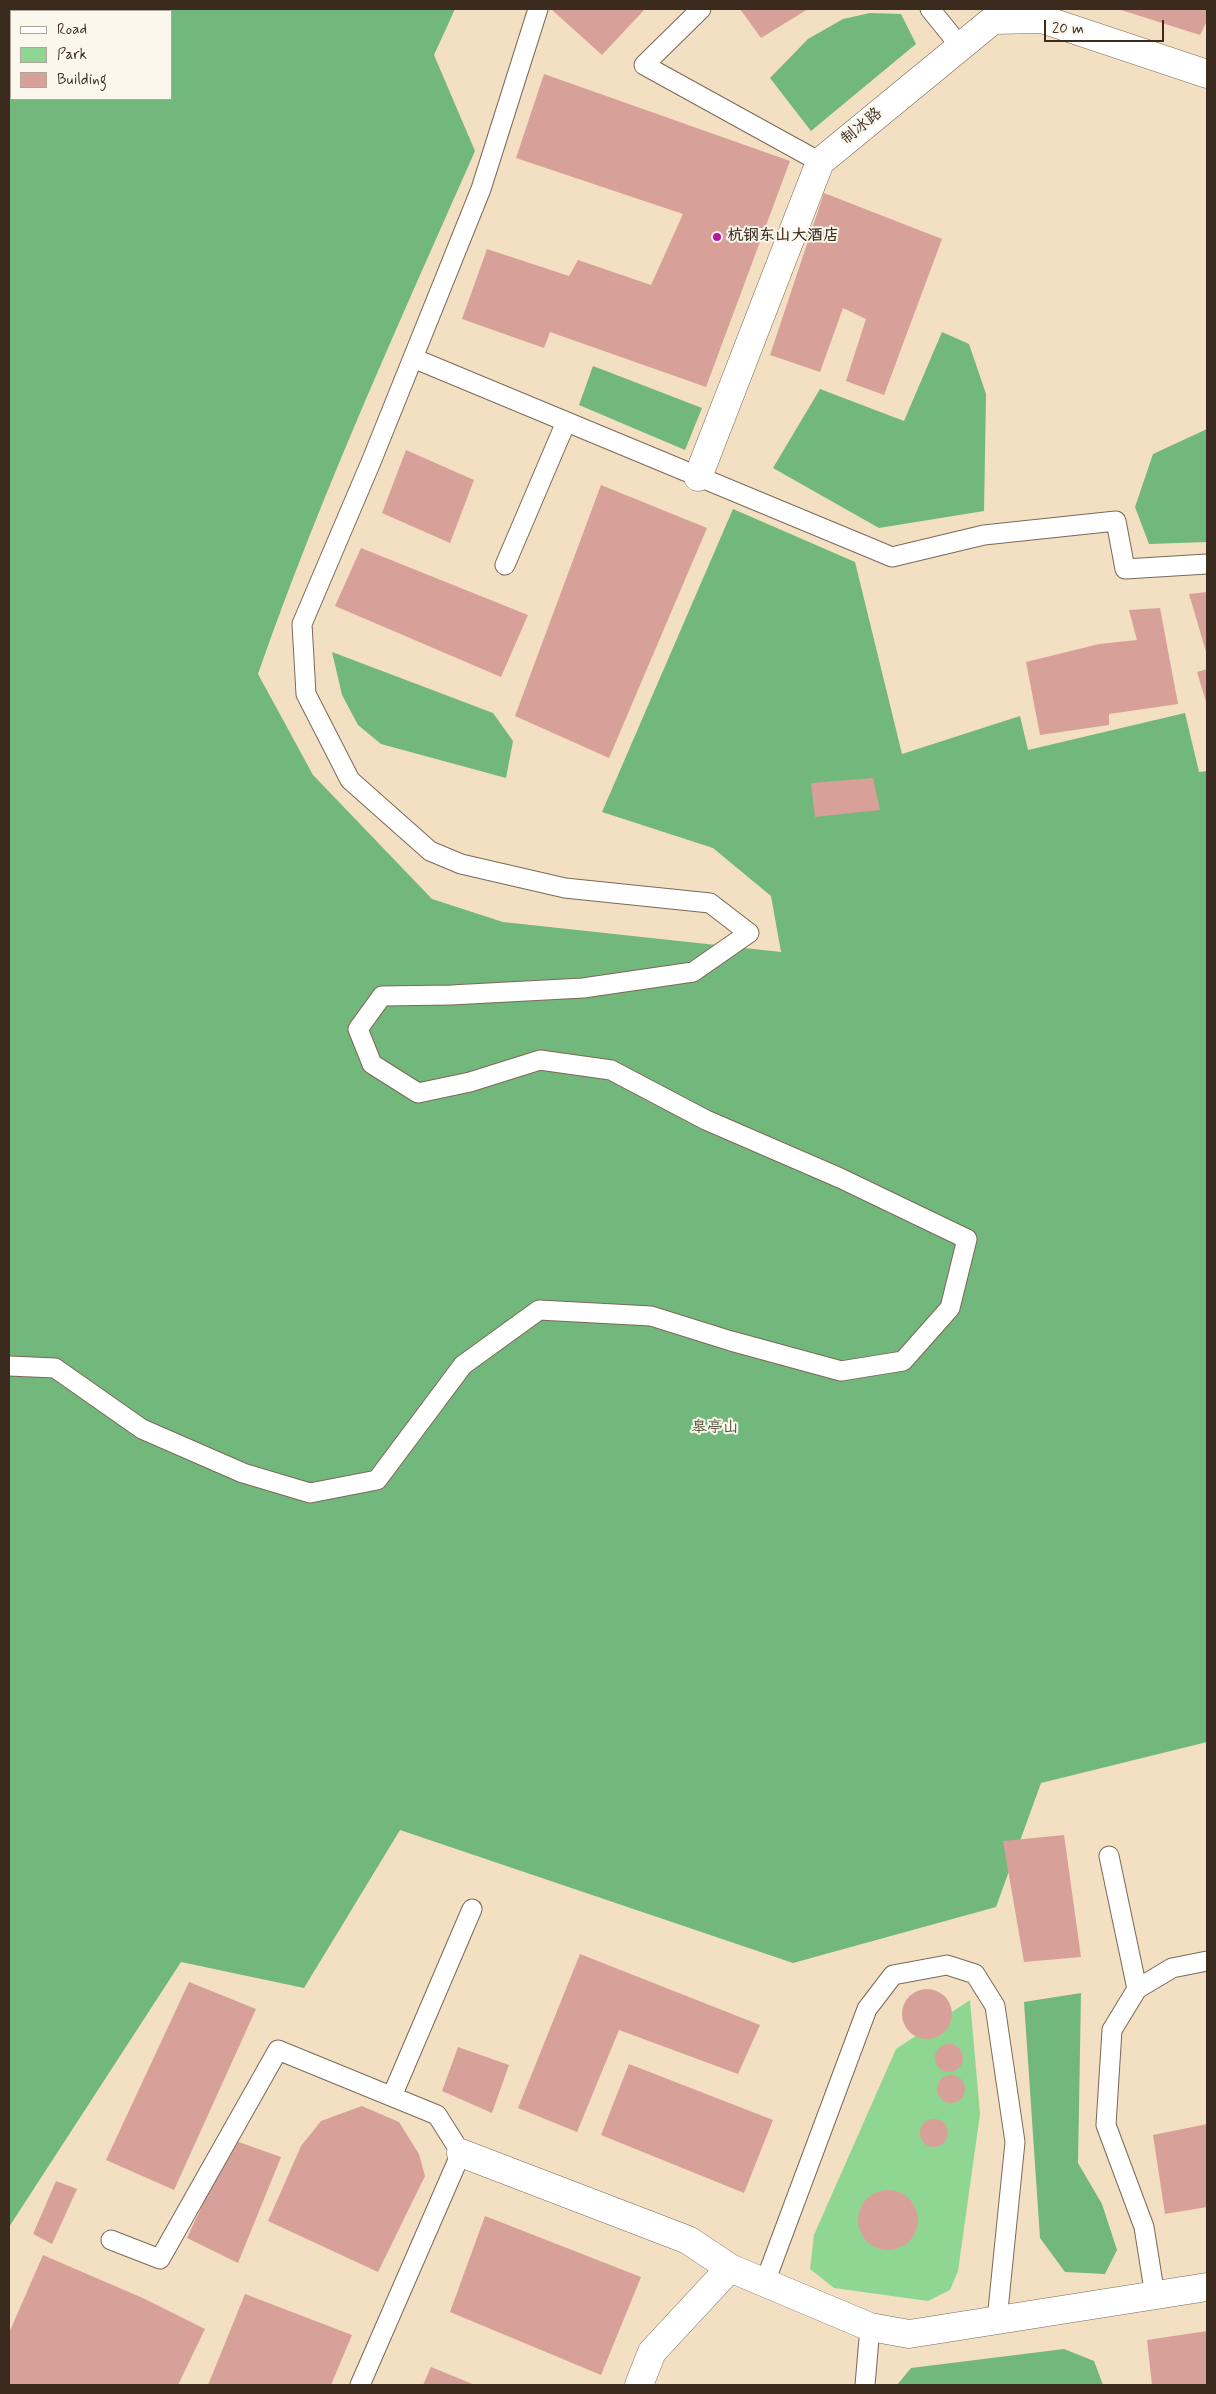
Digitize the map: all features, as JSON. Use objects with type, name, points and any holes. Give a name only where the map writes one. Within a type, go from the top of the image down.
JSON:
[{"type":"street","name":"制冰路","points":[[698,478],[820,162],[960,46],[993,20],[1042,19],[1207,74]]},
{"type":"street","points":[[461,2153],[688,2240],[730,2268],[870,2327],[910,2334],[1207,2287]]},
{"type":"street","points":[[639,2385],[652,2352],[730,2268]]},
{"type":"lane","points":[[9,1366],[55,1368],[142,1429],[243,1473],[310,1493],[377,1480],[463,1365],[539,1310],[651,1316],[841,1371],[903,1361],[950,1308],[967,1239],[840,1178],[706,1120],[611,1070],[540,1060],[470,1082],[418,1093],[372,1064],[358,1029],[382,996],[451,995],[583,988],[693,972],[749,933],[710,904],[566,888],[461,864],[430,851],[350,780],[306,694],[302,624],[482,189],[538,9]]},
{"type":"lane","points":[[701,9],[644,65],[820,162]]},
{"type":"lane","points":[[930,9],[960,46]]},
{"type":"lane","points":[[413,358],[698,478],[892,556],[984,535],[1116,521],[1125,569],[1207,564]]},
{"type":"lane","points":[[505,565],[566,422]]},
{"type":"lane","points":[[1109,1856],[1137,1989]]},
{"type":"lane","points":[[392,2096],[472,1908]]},
{"type":"lane","points":[[1155,2296],[1144,2226],[1106,2125],[1112,2030],[1137,1989],[1172,1968],[1207,1961]]},
{"type":"lane","points":[[765,2282],[867,2009],[893,1975],[947,1965],[975,1974],[995,2006],[1015,2142],[996,2320]]},
{"type":"lane","points":[[111,2240],[160,2259],[278,2050],[437,2114],[461,2153],[360,2385]]},
{"type":"lane","points":[[865,2385],[870,2327]]},
{"type":"green space","name":"皋亭山","points":[[9,9],[455,9],[434,55],[475,151],[389,345],[307,541],[258,674],[313,775],[432,899],[503,922],[781,952],[771,896],[713,848],[602,812],[733,509],[855,562],[902,754],[1020,716],[1028,750],[1185,713],[1199,772],[1207,771],[1207,1742],[1041,1783],[996,1907],[793,1963],[400,1830],[304,1988],[181,1962],[9,2227]]},
{"type":"green space","points":[[870,13],[901,14],[916,44],[811,131],[770,78],[808,39],[843,19]]},
{"type":"green space","points":[[942,332],[969,344],[986,394],[984,511],[879,528],[773,468],[820,389],[904,421]]},
{"type":"green space","points":[[593,366],[702,408],[685,450],[579,405]]},
{"type":"green space","points":[[1207,429],[1207,542],[1149,544],[1135,507],[1153,454]]},
{"type":"green space","points":[[332,652],[493,713],[513,741],[506,778],[381,744],[358,725],[342,695]]},
{"type":"green space","points":[[1081,1993],[1078,2163],[1102,2204],[1117,2250],[1105,2274],[1065,2272],[1040,2238],[1024,2002]]},
{"type":"green space","points":[[970,2000],[980,2114],[958,2271],[950,2290],[928,2301],[834,2288],[810,2269],[814,2235],[896,2049]]},
{"type":"green space","points":[[1064,2349],[1094,2361],[1103,2385],[897,2385],[911,2368]]},
{"type":"building","points":[[551,9],[645,9],[602,55]]},
{"type":"building","points":[[740,9],[808,9],[761,38]]},
{"type":"building","points":[[1118,9],[1207,9],[1207,21],[1200,35]]},
{"type":"building","name":"杭钢东山大酒店","points":[[544,74],[790,161],[706,387],[550,332],[544,348],[462,319],[487,249],[569,276],[578,260],[651,285],[683,214],[516,158]]},
{"type":"building","points":[[824,193],[942,239],[884,395],[846,381],[866,319],[843,308],[820,372],[770,355]]},
{"type":"building","points":[[406,450],[474,480],[450,543],[382,513]]},
{"type":"building","points":[[601,485],[707,528],[609,758],[515,716]]},
{"type":"building","points":[[361,548],[528,615],[501,677],[335,606]]},
{"type":"building","points":[[1207,592],[1207,655],[1189,594]]},
{"type":"building","points":[[1160,608],[1178,704],[1109,714],[1109,725],[1040,735],[1026,662],[1099,644],[1137,640],[1129,610]]},
{"type":"building","points":[[1207,669],[1207,705],[1197,672]]},
{"type":"building","points":[[873,778],[880,810],[815,817],[811,783]]},
{"type":"building","points":[[1064,1835],[1081,1957],[1024,1962],[1003,1841]]},
{"type":"building","points":[[580,1954],[760,2025],[738,2074],[619,2030],[577,2132],[518,2108]]},
{"type":"building","points":[[189,1982],[256,2009],[174,2190],[106,2160]]},
{"type":"building","points":[[922,1989],[932,1989],[945,1996],[952,2009],[952,2019],[945,2032],[932,2039],[922,2039],[913,2035],[906,2028],[902,2019],[902,2009],[906,2000],[913,1993]]},
{"type":"building","points":[[949,2044],[959,2048],[963,2058],[959,2068],[949,2072],[939,2068],[935,2058],[939,2048]]},
{"type":"building","points":[[458,2047],[509,2065],[492,2113],[442,2091]]},
{"type":"building","points":[[629,2064],[773,2120],[744,2193],[601,2135]]},
{"type":"building","points":[[951,2075],[961,2079],[965,2089],[961,2099],[951,2103],[941,2099],[937,2089],[941,2079]]},
{"type":"building","points":[[362,2106],[399,2122],[419,2154],[425,2176],[378,2272],[268,2221],[301,2146],[321,2121]]},
{"type":"building","points":[[934,2119],[944,2123],[948,2133],[944,2143],[934,2147],[924,2143],[920,2133],[924,2123]]},
{"type":"building","points":[[1207,2124],[1207,2207],[1165,2214],[1153,2135]]},
{"type":"building","points":[[233,2140],[281,2157],[238,2263],[187,2238]]},
{"type":"building","points":[[56,2181],[77,2189],[52,2244],[33,2234]]},
{"type":"building","points":[[882,2190],[894,2190],[905,2195],[913,2203],[918,2214],[916,2232],[905,2245],[894,2250],[882,2250],[871,2245],[863,2237],[858,2226],[858,2214],[863,2203],[871,2195]]},
{"type":"building","points":[[485,2216],[641,2277],[601,2375],[450,2312]]},
{"type":"building","points":[[43,2255],[145,2299],[205,2329],[178,2385],[9,2385],[9,2333]]},
{"type":"building","points":[[245,2294],[352,2335],[331,2385],[208,2385]]},
{"type":"building","points":[[1207,2331],[1207,2385],[1152,2385],[1147,2340]]},
{"type":"building","points":[[431,2367],[475,2385],[423,2385]]},
{"type":"place","name":"杭钢东山大酒店","points":[[717,237]]}]
